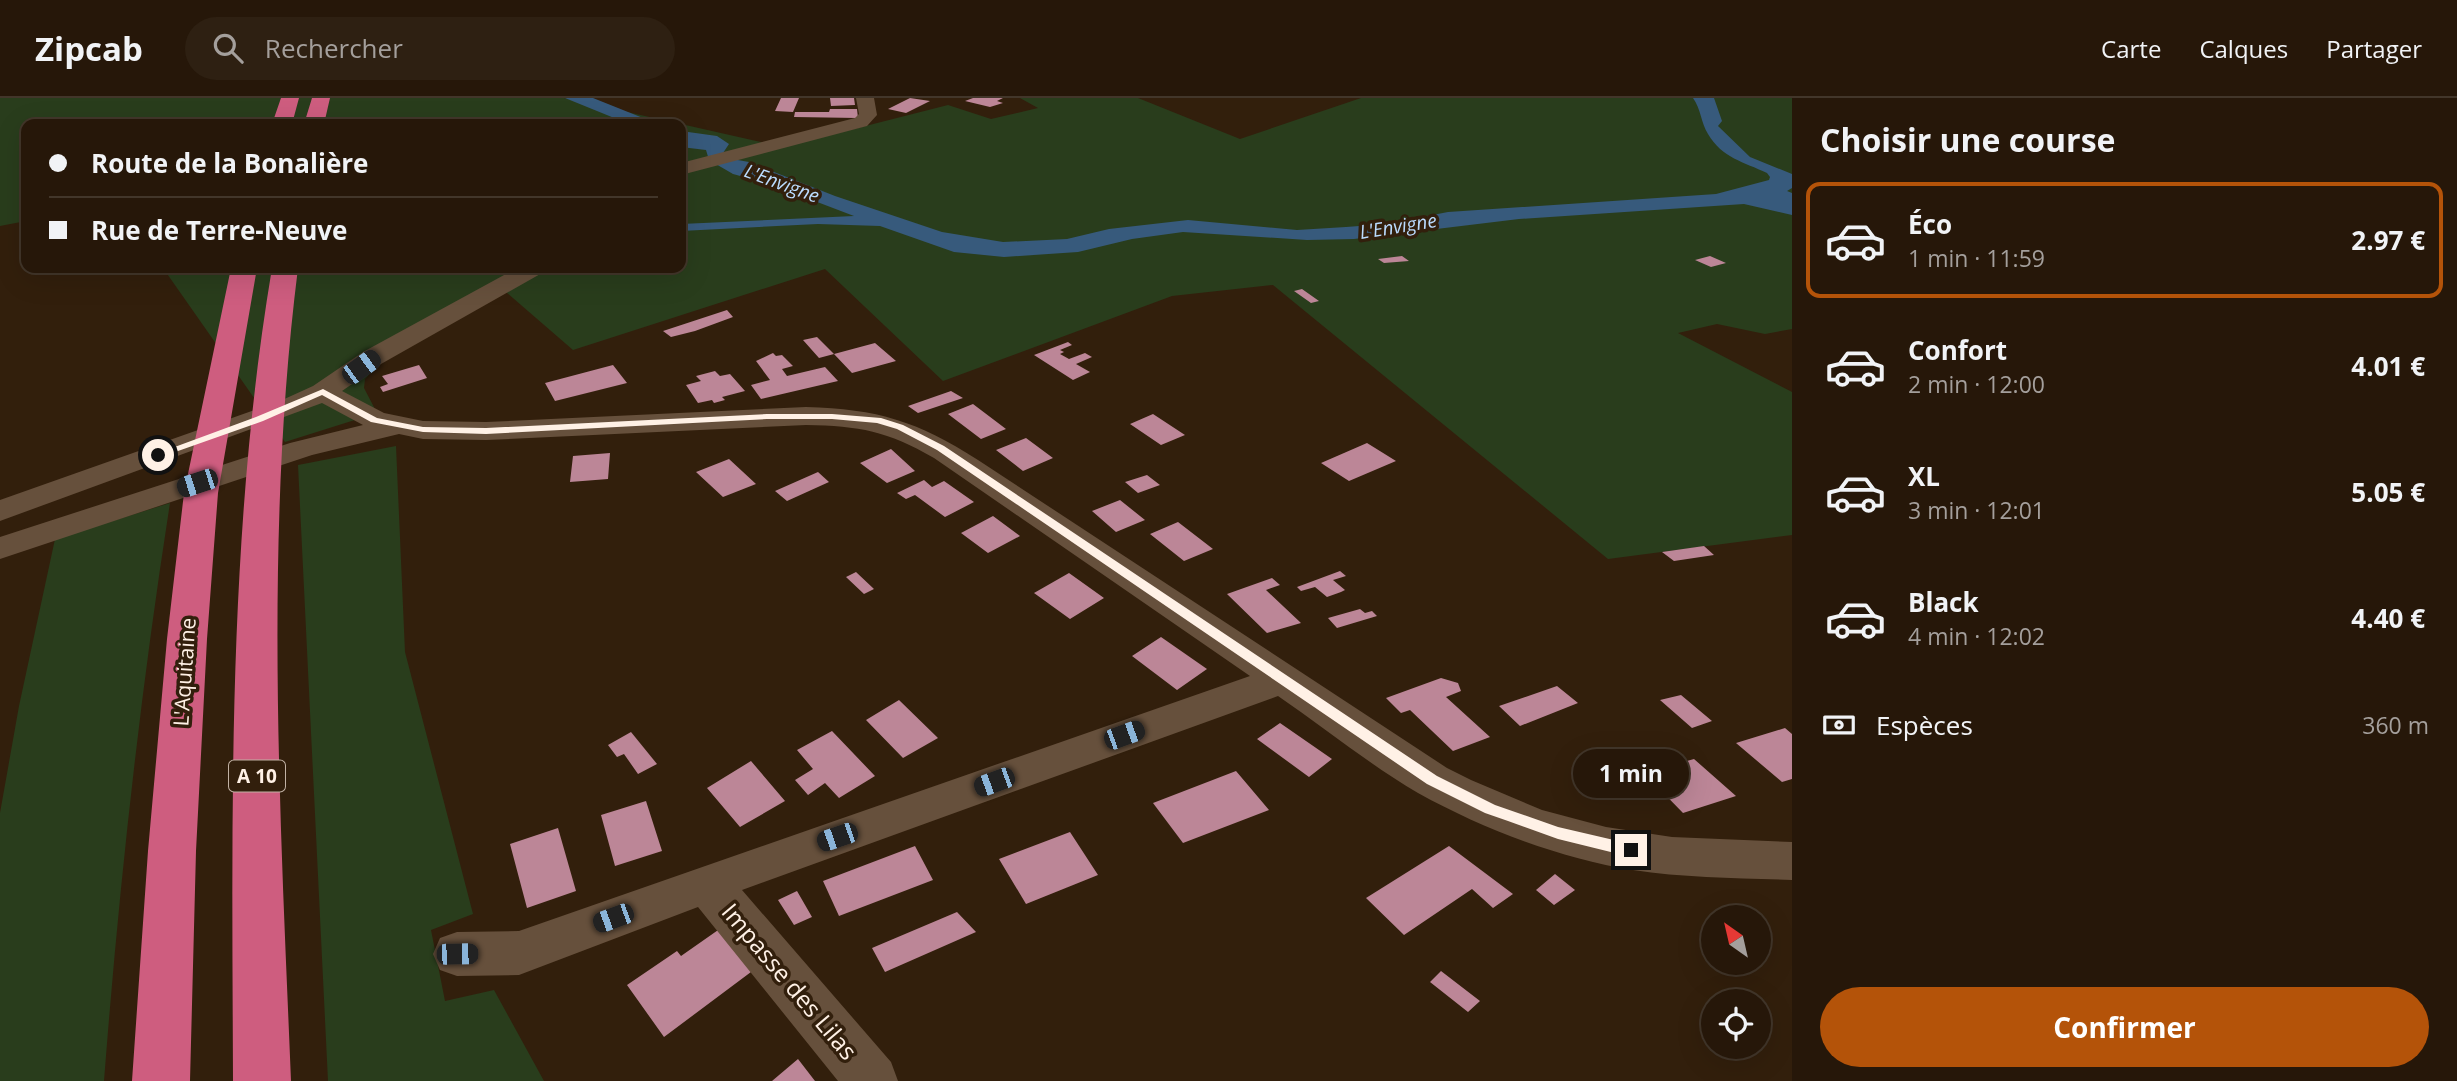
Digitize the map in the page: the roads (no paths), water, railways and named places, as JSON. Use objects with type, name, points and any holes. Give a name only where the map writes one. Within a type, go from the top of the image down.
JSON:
[{"type":"highway","points":[[284,119],[290,98]]},
{"type":"highway","points":[[315,119],[321,98]]},
{"type":"highway","name":"L'Aquitaine","points":[[161,1081],[173,838],[187,639],[201,493],[242,273]]},
{"type":"highway","name":"A 10","points":[[262,1081],[257,620],[263,471],[284,273]]},
{"type":"street","points":[[686,168],[861,122],[868,115],[865,98]]},
{"type":"street","points":[[0,511],[260,419],[323,392],[372,358],[525,273]]},
{"type":"street","points":[[323,392],[374,420],[423,430],[486,431],[767,416],[832,416],[878,420],[900,427],[940,448],[1432,780],[1490,809],[1558,833],[1631,850],[1716,859],[1792,861]]},
{"type":"street","points":[[0,548],[301,449],[394,426]]},
{"type":"street","name":"Impasse des Lilas","points":[[457,954],[519,953],[707,883],[1281,680]]},
{"type":"street","name":"Impasse des Lilas","points":[[707,883],[872,1081]]},
{"type":"water","points":[[565,98],[593,98],[646,119],[617,119]]},
{"type":"water","name":"L'Envigne","points":[[1693,98],[1714,98],[1722,121],[1718,126],[1750,157],[1792,174],[1792,188],[1787,191],[1792,193],[1792,215],[1744,204],[1519,219],[1354,239],[1307,240],[1183,232],[1132,239],[1078,252],[1004,257],[954,252],[880,226],[818,224],[686,231],[686,224],[854,216],[770,184],[733,174],[709,160],[706,150],[686,148],[686,132],[717,136],[729,144],[723,153],[732,159],[749,162],[835,196],[942,232],[1003,242],[1067,239],[1109,229],[1188,220],[1297,230],[1386,224],[1448,212],[1716,194],[1769,180],[1767,173],[1720,149],[1706,130]]}]
